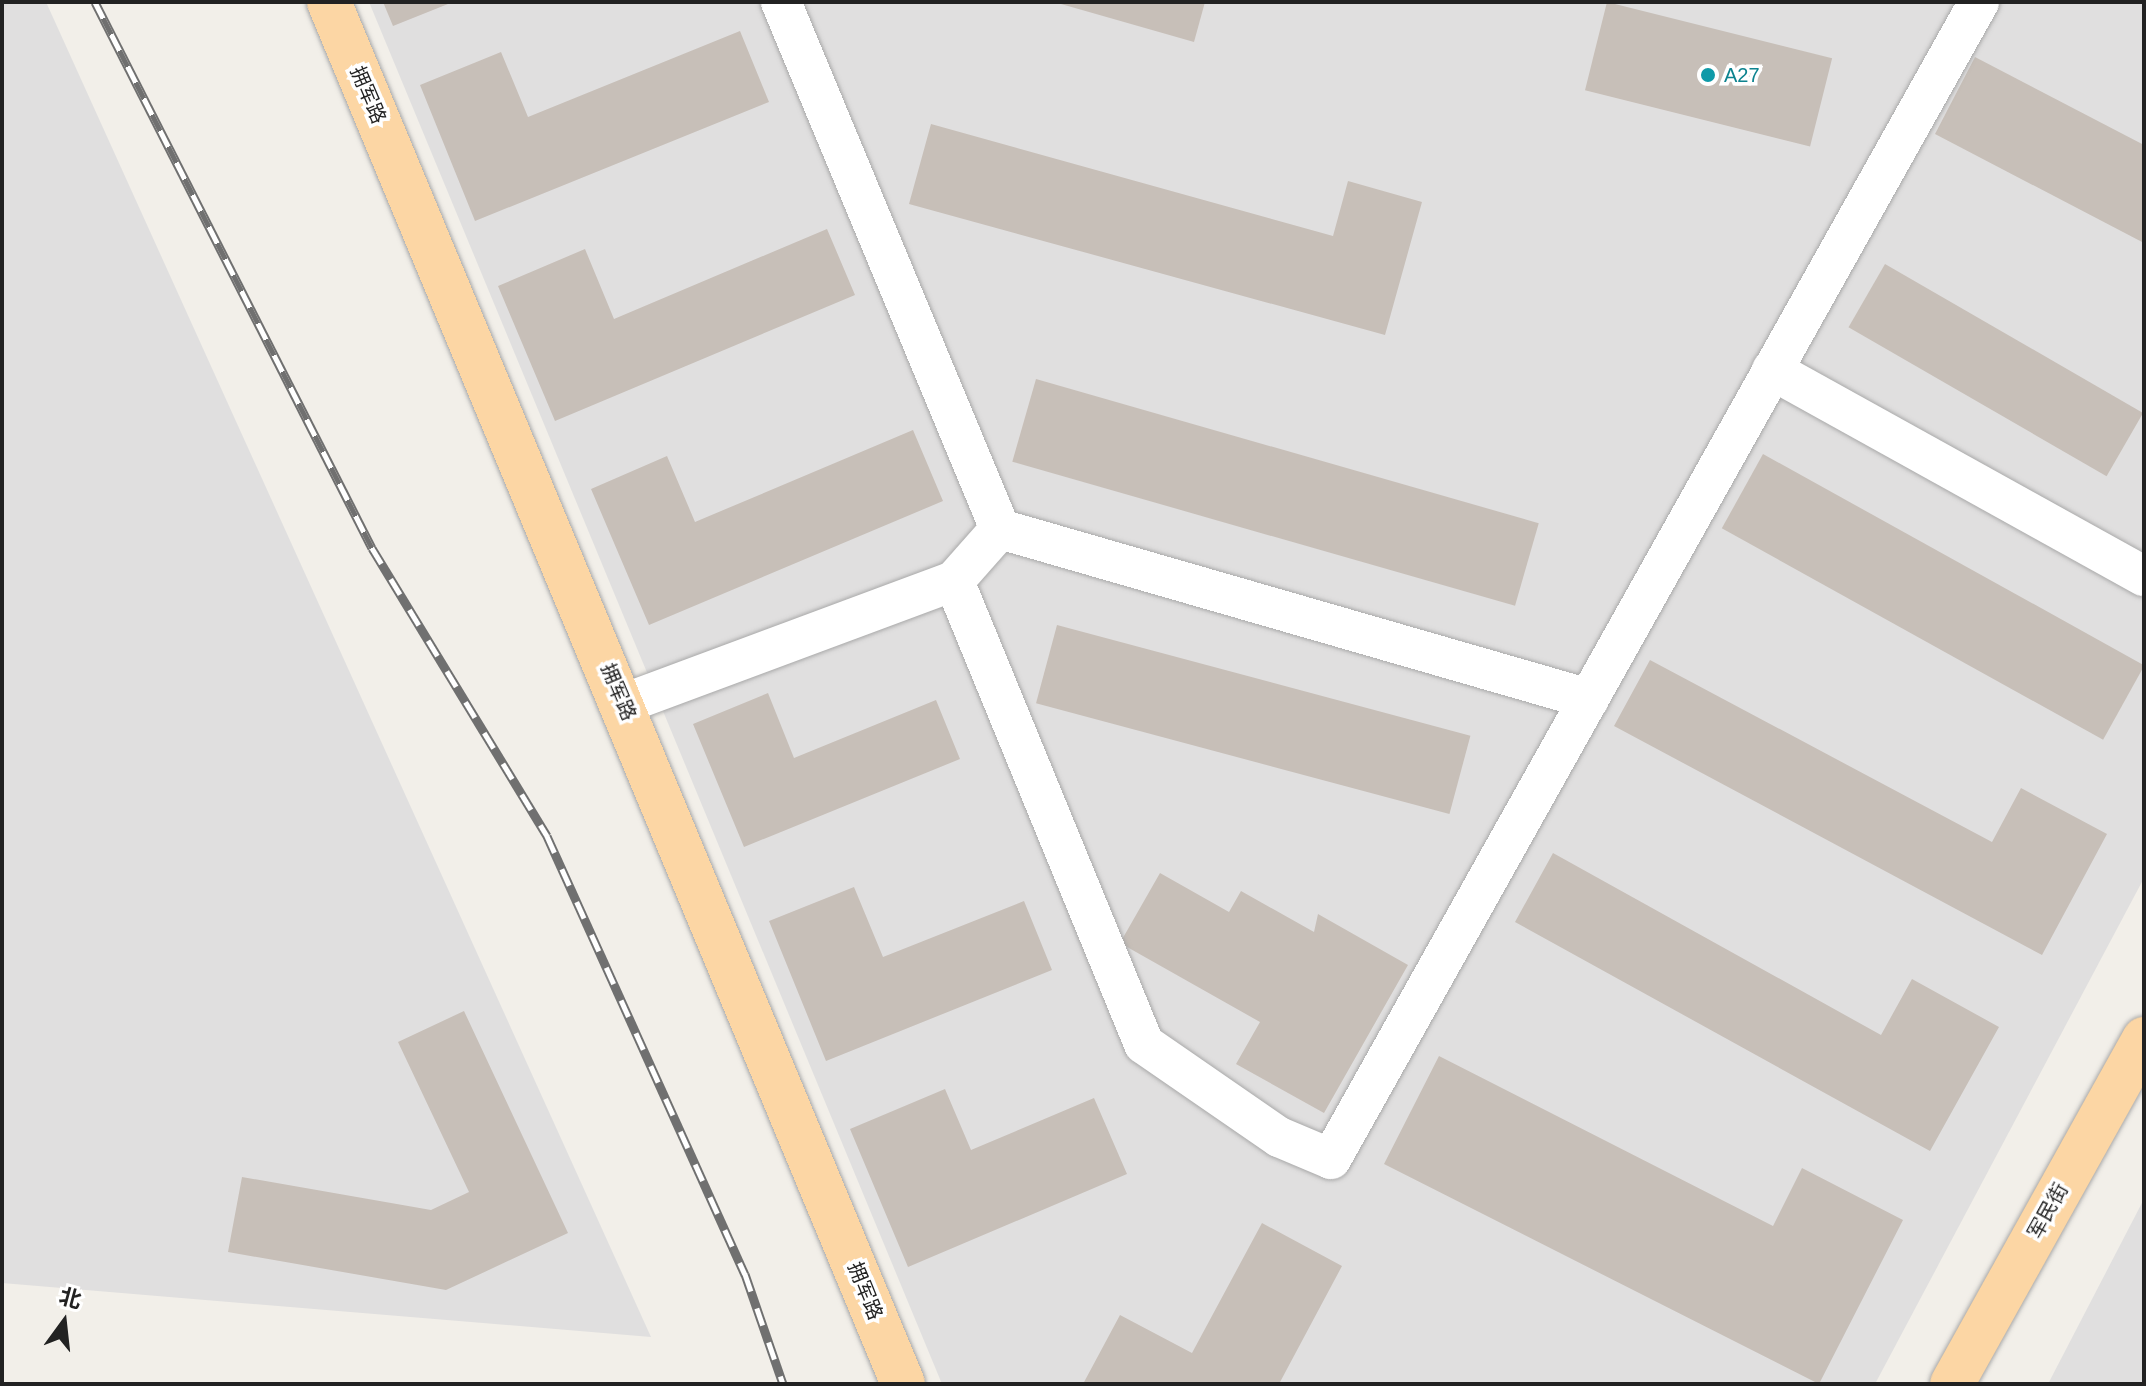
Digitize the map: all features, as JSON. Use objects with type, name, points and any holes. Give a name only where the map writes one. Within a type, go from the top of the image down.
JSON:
[{"type":"main road","name":"拥军路","points":[[329,2],[903,1384]]},
{"type":"main road","name":"军民街","points":[[1952,1384],[2144,1039]]},
{"type":"street","points":[[781,2],[1000,529]]},
{"type":"street","points":[[954,581],[1144,1044],[1279,1137],[1331,1159],[1979,2]]},
{"type":"street","points":[[1772,370],[2144,576]]},
{"type":"street","points":[[623,704],[954,581],[1000,529]]},
{"type":"street","points":[[1000,529],[1589,699]]},
{"type":"shaded area","points":[[2,2],[46,2],[651,1337],[2,1283]]},
{"type":"shaded area","points":[[369,2],[2144,2],[2144,878],[1875,1384],[942,1384]]},
{"type":"shaded area","points":[[2144,1199],[2144,1384],[2048,1384]]},
{"type":"building","points":[[383,2],[453,2],[393,26]]},
{"type":"building","points":[[1054,2],[1205,2],[1194,42]]},
{"type":"building","name":"A27","points":[[1607,2],[1832,58],[1810,146],[1585,90]]},
{"type":"building","points":[[740,31],[769,102],[475,221],[420,85],[501,52],[528,117]]},
{"type":"building","points":[[1975,57],[2144,145],[2144,243],[1935,134]]},
{"type":"building","points":[[931,124],[1333,236],[1348,181],[1422,202],[1385,335],[909,204]]},
{"type":"building","points":[[827,229],[855,295],[555,421],[498,286],[585,249],[614,319]]},
{"type":"building","points":[[1885,264],[2143,413],[2107,476],[1848,327]]},
{"type":"building","points":[[1036,379],[1539,523],[1515,606],[1012,462]]},
{"type":"building","points":[[913,430],[943,501],[649,625],[591,489],[667,456],[695,522]]},
{"type":"building","points":[[1763,454],[2144,665],[2103,740],[1722,528]]},
{"type":"building","points":[[1057,625],[1470,736],[1449,814],[1036,703]]},
{"type":"building","points":[[1650,660],[1992,842],[2021,788],[2107,834],[2042,955],[1614,726]]},
{"type":"building","points":[[768,693],[794,758],[936,700],[960,759],[744,847],[693,724]]},
{"type":"building","points":[[1553,853],[1881,1035],[1912,979],[1999,1027],[1930,1151],[1515,922]]},
{"type":"building","points":[[1160,873],[1229,912],[1241,891],[1314,932],[1318,914],[1408,965],[1324,1113],[1236,1064],[1260,1022],[1120,943]]},
{"type":"building","points":[[854,887],[883,957],[1024,901],[1052,970],[826,1061],[769,921]]},
{"type":"building","points":[[464,1011],[568,1233],[446,1290],[228,1252],[242,1177],[431,1210],[469,1192],[398,1042]]},
{"type":"building","points":[[1439,1056],[1773,1226],[1802,1168],[1903,1220],[1819,1384],[1384,1164]]},
{"type":"building","points":[[945,1089],[971,1150],[1094,1098],[1127,1174],[908,1267],[850,1129]]},
{"type":"building","points":[[1262,1223],[1342,1266],[1279,1384],[1083,1384],[1120,1315],[1192,1353]]},
{"type":"railway","points":[[95,2],[372,548],[547,836],[745,1274],[783,1384]]},
{"type":"place","name":"A27","points":[[1708,75]]}]
